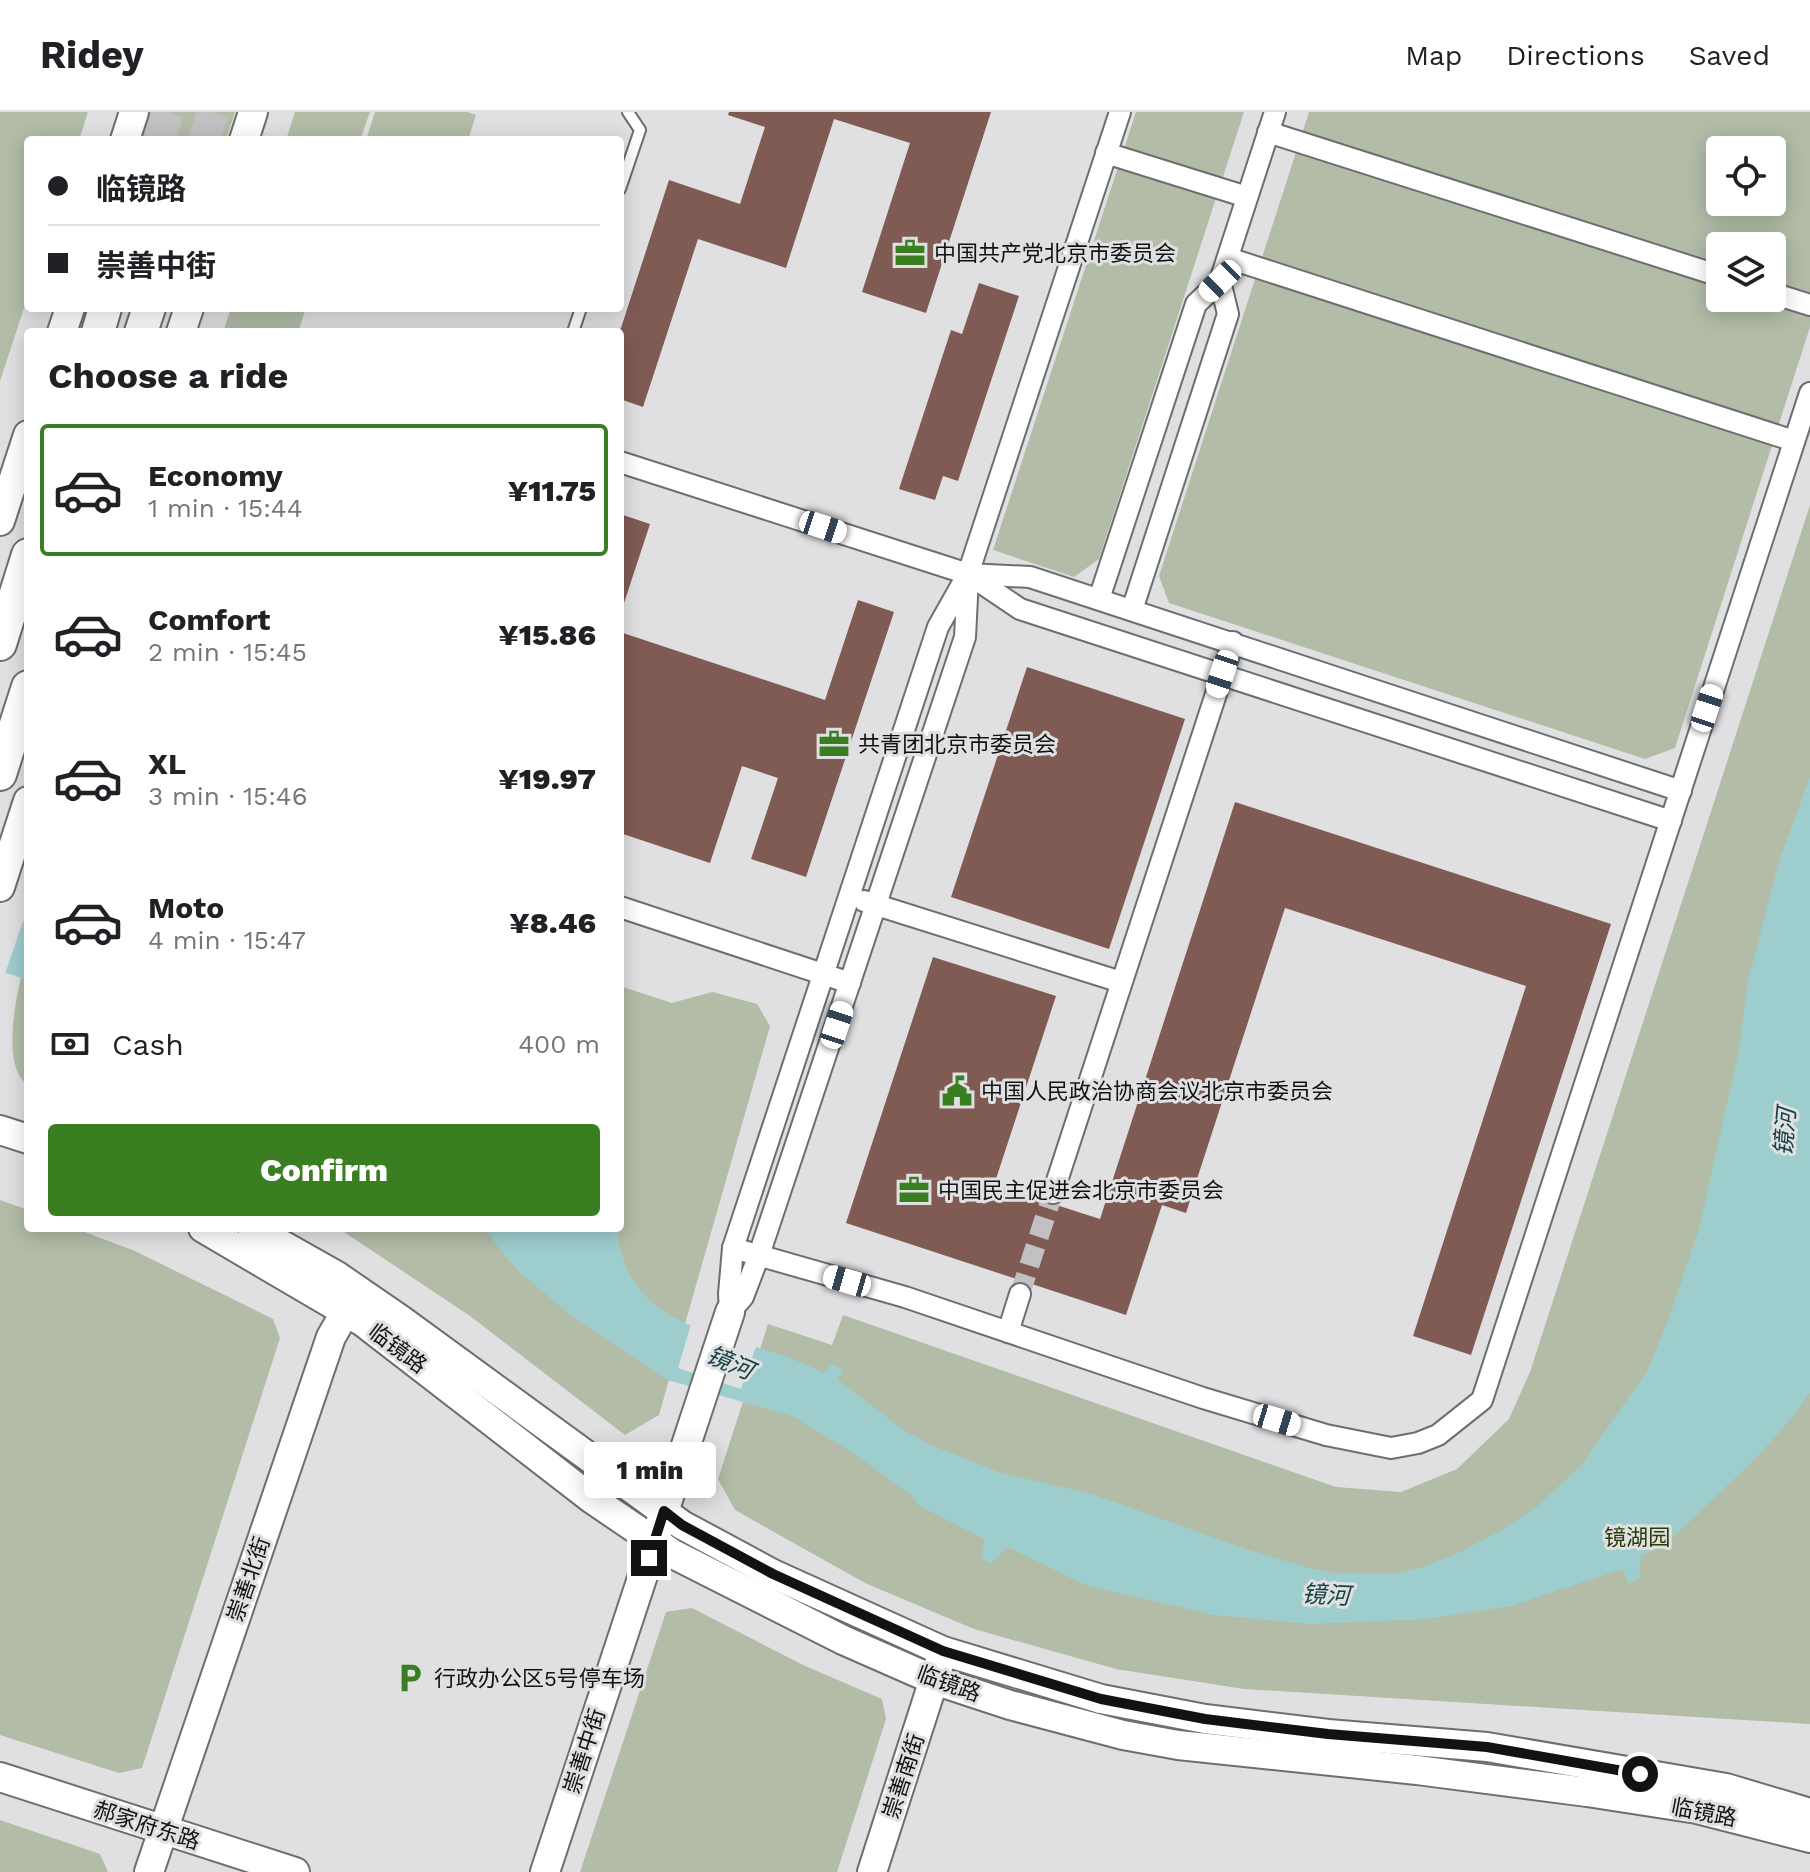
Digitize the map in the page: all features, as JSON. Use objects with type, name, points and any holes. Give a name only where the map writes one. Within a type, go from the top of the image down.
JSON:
[{"type":"main road","points":[[0,644],[24,568]]},
{"type":"main road","points":[[0,774],[24,699]]},
{"type":"street","points":[[126,136],[134,112]]},
{"type":"street","points":[[245,136],[253,112]]},
{"type":"street","points":[[730,1312],[733,1248],[938,627],[968,574],[1120,112]]},
{"type":"street","points":[[1099,599],[1196,304],[1220,281],[1275,112]]},
{"type":"street","points":[[1268,132],[1706,272]]},
{"type":"street","points":[[1106,153],[1247,197]]},
{"type":"street","points":[[1228,258],[1794,441]]},
{"type":"street","points":[[1132,610],[1228,314],[1220,281]]},
{"type":"street","points":[[1786,297],[1810,305]]},
{"type":"street","points":[[733,1248],[905,1297],[1203,1398],[1326,1435],[1391,1448],[1438,1435],[1460,1418],[1482,1400],[1494,1366],[1810,393]]},
{"type":"street","points":[[0,521],[8,468],[24,442]]},
{"type":"street","points":[[624,463],[968,574],[1030,577],[1681,791]]},
{"type":"street","points":[[968,574],[1020,609],[1671,821]]},
{"type":"street","points":[[730,1312],[743,1297],[759,1255],[965,637],[968,574]]},
{"type":"street","points":[[1053,1193],[1233,642]]},
{"type":"street","points":[[1,884],[24,813]]},
{"type":"street","points":[[849,896],[1121,982]]},
{"type":"street","points":[[624,908],[850,983]]},
{"type":"street","points":[[0,1130],[24,1138]]},
{"type":"street","points":[[0,1149],[24,1157]]},
{"type":"street","name":"临镜路","points":[[211,1232],[352,1300],[457,1359],[644,1500],[682,1525],[773,1574],[943,1651],[1101,1699],[1205,1719],[1328,1734],[1487,1747],[1726,1788],[1810,1813]]},
{"type":"street","name":"临镜路","points":[[258,1232],[352,1300],[418,1362],[592,1499],[673,1554],[843,1640],[934,1680],[1010,1705],[1150,1740],[1587,1792],[1697,1809],[1810,1838]]},
{"type":"street","points":[[1008,1332],[1020,1294]]},
{"type":"street","name":"崇善北街","points":[[149,1872],[331,1337],[352,1300]]},
{"type":"street","name":"崇善中街","points":[[545,1872],[730,1312]]},
{"type":"street","name":"崇善南街","points":[[872,1872],[943,1651]]},
{"type":"street","name":"郝家府东路","points":[[0,1777],[295,1872]]},
{"type":"lane","points":[[624,177],[640,130],[628,112]]},
{"type":"green space","points":[[0,112],[88,112],[80,136],[24,136],[24,308],[0,381]]},
{"type":"green space","points":[[145,112],[235,112],[227,136],[137,136]]},
{"type":"green space","points":[[295,112],[370,112],[361,136],[287,136]]},
{"type":"green space","points":[[375,112],[467,112],[476,115],[469,136],[367,136]]},
{"type":"green space","points":[[1136,112],[1244,112],[1099,559],[1074,577],[993,550]]},
{"type":"green space","points":[[1309,112],[1810,112],[1810,327],[1675,748],[1645,759],[1169,603],[1159,576]]},
{"type":"green space","points":[[230,312],[305,312],[299,328],[224,328]]},
{"type":"green space","name":"镜湖园","points":[[1810,505],[1810,1724],[1244,1689],[1116,1669],[974,1629],[865,1583],[735,1510],[718,1479],[768,1324],[832,1345],[843,1315],[1336,1487],[1401,1492],[1457,1469],[1509,1419],[1530,1372]]},
{"type":"green space","points":[[24,967],[24,1081],[14,1062],[13,1045]]},
{"type":"green space","points":[[624,987],[672,1003],[712,992],[757,1004],[770,1026],[659,1415],[625,1435],[470,1316],[344,1232],[624,1232]]},
{"type":"green space","points":[[0,1200],[24,1209],[24,1232],[85,1232],[135,1251],[273,1319],[280,1338],[142,1768],[119,1773],[0,1735]]},
{"type":"green space","points":[[692,1608],[803,1665],[882,1699],[886,1719],[837,1872],[580,1872],[666,1612]]},
{"type":"green space","points":[[0,1820],[100,1854],[108,1872],[0,1872]]},
{"type":"water","name":"镜河","points":[[1810,777],[1810,1393],[1775,1437],[1736,1477],[1677,1533],[1641,1556],[1639,1578],[1629,1584],[1623,1569],[1511,1606],[1428,1619],[1311,1624],[1214,1615],[1088,1586],[1007,1547],[991,1564],[982,1558],[984,1539],[918,1505],[911,1495],[856,1455],[794,1417],[668,1380],[572,1316],[524,1276],[488,1232],[618,1232],[626,1265],[643,1293],[666,1313],[695,1327],[792,1359],[823,1373],[832,1364],[844,1370],[837,1379],[905,1431],[931,1445],[1001,1473],[1092,1494],[1305,1567],[1334,1573],[1393,1574],[1423,1567],[1502,1530],[1536,1507],[1581,1466],[1647,1371],[1668,1321],[1699,1229],[1738,1055],[1748,981],[1779,861]]},
{"type":"water","points":[[0,914],[24,922],[24,979],[0,971]]},
{"type":"pier","points":[[0,910],[24,918],[4,977],[0,975]]},
{"type":"pier","points":[[692,1321],[757,1344],[741,1389],[678,1368]]},
{"type":"building","name":"中国共产党北京市委员会","points":[[729,112],[991,112],[926,313],[862,292],[910,143],[834,119],[786,268],[698,239],[643,407],[624,400],[624,328],[621,328],[669,180],[740,204],[765,127],[728,115]]},
{"type":"building","points":[[979,283],[1019,296],[958,481],[943,476],[935,500],[899,489],[951,330],[962,334]]},
{"type":"building","points":[[624,515],[650,524],[624,603]]},
{"type":"building","points":[[858,600],[894,612],[806,877],[751,859],[778,778],[742,766],[710,863],[624,834],[624,633],[825,700]]},
{"type":"building","points":[[1027,667],[1185,719],[1109,949],[951,897]]},
{"type":"building","name":"中国人民政治协商会议北京市委员会","points":[[1235,802],[1611,924],[1471,1355],[1413,1336],[1526,986],[1285,908],[1186,1213],[1162,1205],[1126,1315],[846,1223],[933,957],[1056,996],[994,1185],[1100,1219]]},
{"type":"tunnel","points":[[160,136],[168,112]]},
{"type":"tunnel","points":[[205,136],[213,112]]},
{"type":"tunnel","points":[[1020,1294],[1053,1193]]},
{"type":"place","name":"中国共产党北京市委员会","points":[[910,253]]},
{"type":"place","name":"共青团北京市委员会","points":[[834,744]]},
{"type":"place","name":"中国人民政治协商会议北京市委员会","points":[[957,1091]]},
{"type":"place","name":"中国民主促进会北京市委员会","points":[[914,1190]]},
{"type":"place","name":"行政办公区5号停车场","points":[[410,1678]]},
{"type":"route","points":[[649,1558],[664,1511],[682,1525],[773,1574],[943,1651],[1101,1699],[1205,1719],[1328,1734],[1487,1747],[1640,1774]]}]
